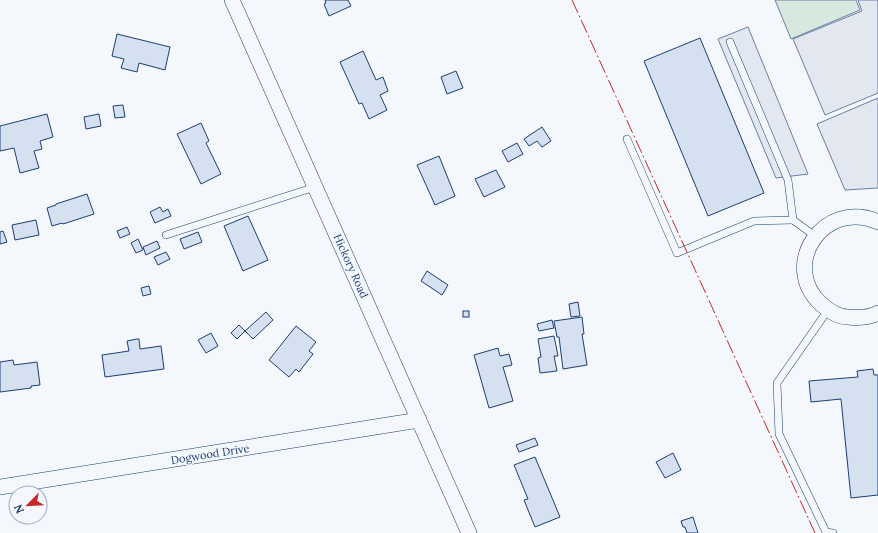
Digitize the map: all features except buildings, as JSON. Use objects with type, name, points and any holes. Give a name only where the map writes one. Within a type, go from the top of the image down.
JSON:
[{"type":"street","name":"Hickory Road","points":[[232,0],[468,533]]},
{"type":"street","points":[[878,222],[861,217],[844,218],[828,224],[816,236],[807,251],[805,267],[807,284],[815,299],[828,310],[843,317],[859,318],[878,313]]},
{"type":"street","name":"Dogwood Drive","points":[[0,487],[419,420]]},
{"type":"lane","points":[[730,42],[788,180],[793,220]]},
{"type":"lane","points":[[627,139],[677,253],[754,221],[793,220],[816,236]]},
{"type":"lane","points":[[166,235],[315,187]]},
{"type":"lane","points":[[828,310],[777,382],[779,434],[826,532],[833,533]]},
{"type":"shaded area","points":[[775,0],[856,0],[860,10],[791,39]]},
{"type":"shaded area","points":[[858,0],[878,0],[878,93],[825,115],[793,39],[862,11]]},
{"type":"shaded area","points":[[748,27],[808,174],[776,178],[718,39]]},
{"type":"shaded area","points":[[878,98],[878,188],[845,190],[817,124]]},
{"type":"power","points":[[572,0],[815,533]]}]
